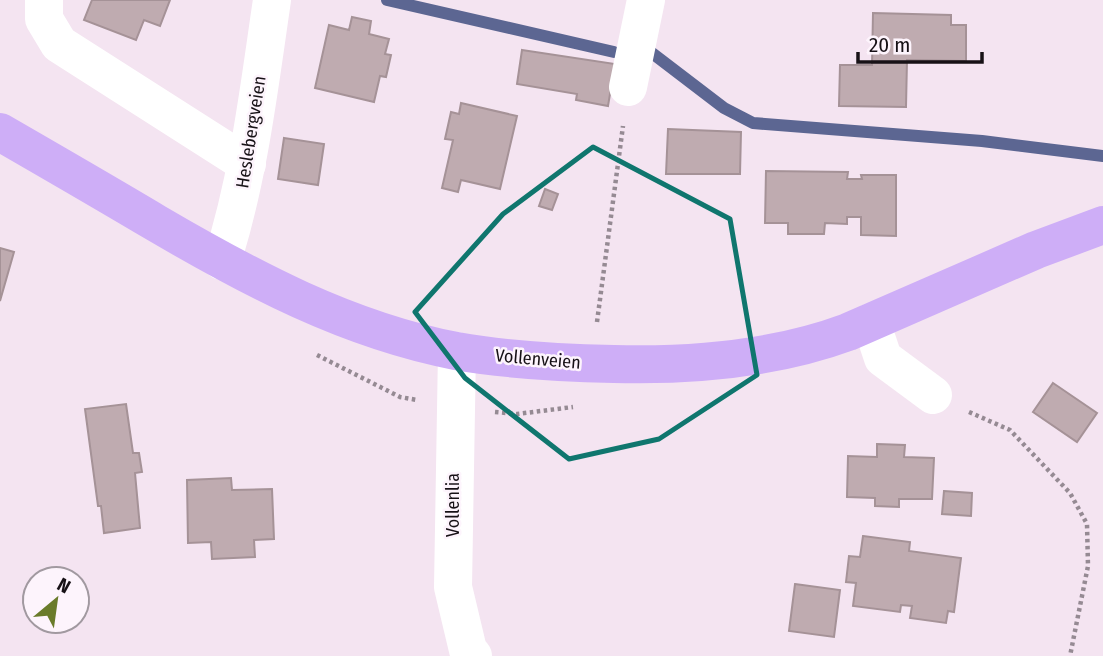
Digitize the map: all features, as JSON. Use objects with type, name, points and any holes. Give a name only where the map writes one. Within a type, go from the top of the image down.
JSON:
[{"type":"main road","name":"Vollenveien","points":[[0,132],[222,261],[292,297],[351,322],[457,351],[591,363],[655,365],[759,355],[820,342],[1036,250],[1103,225]]},
{"type":"street","points":[[44,0],[44,19],[59,44],[247,164]]},
{"type":"street","name":"Heslebergveien","points":[[222,261],[237,213],[247,164],[272,0]]},
{"type":"street","points":[[628,87],[646,0]]},
{"type":"street","points":[[871,322],[883,358],[933,396]]},
{"type":"street","name":"Vollenlia","points":[[457,351],[453,587],[468,650],[472,656]]},
{"type":"path","points":[[591,363],[628,87]]},
{"type":"path","points":[[933,396],[1010,430],[1070,493],[1087,524],[1088,566],[1070,656]]},
{"type":"highlighted area","points":[[593,147],[730,219],[757,375],[659,439],[569,459],[465,378],[415,312],[503,214]]},
{"type":"building","points":[[92,0],[170,0],[160,26],[144,20],[136,40],[84,20]]},
{"type":"building","points":[[873,13],[951,15],[951,25],[966,25],[966,61],[907,60],[906,107],[839,106],[840,65],[872,65]]},
{"type":"building","points":[[352,17],[371,21],[369,34],[389,39],[385,54],[391,55],[386,77],[380,76],[374,102],[315,88],[329,25],[349,30]]},
{"type":"building","points":[[522,50],[615,64],[608,106],[576,100],[577,94],[517,84]]},
{"type":"building","points":[[461,103],[517,116],[500,189],[461,180],[458,192],[442,188],[453,140],[445,139],[451,112],[459,114]]},
{"type":"building","points":[[668,129],[741,132],[740,174],[666,174]]},
{"type":"building","points":[[284,138],[324,144],[318,185],[278,179]]},
{"type":"building","points":[[766,171],[848,172],[847,179],[862,179],[861,175],[896,175],[896,236],[861,235],[861,217],[847,217],[847,224],[825,223],[824,234],[788,234],[788,223],[765,223]]},
{"type":"building","points":[[545,189],[558,194],[552,210],[539,206]]},
{"type":"building","points":[[0,248],[14,252],[0,301]]},
{"type":"building","points":[[1053,383],[1097,413],[1077,442],[1033,412]]},
{"type":"building","points":[[126,404],[133,453],[139,453],[142,472],[135,473],[140,528],[104,533],[85,409]]},
{"type":"building","points":[[877,444],[905,445],[904,457],[934,458],[932,499],[899,499],[899,507],[875,506],[875,498],[847,497],[848,456],[877,457]]},
{"type":"building","points":[[231,478],[232,490],[272,489],[274,539],[254,540],[255,557],[212,559],[211,542],[188,543],[187,480]]},
{"type":"building","points":[[944,491],[972,493],[971,516],[942,514]]},
{"type":"building","points":[[863,536],[910,542],[909,551],[961,558],[954,612],[948,611],[946,623],[910,618],[912,606],[901,605],[900,612],[853,606],[856,583],[846,582],[849,556],[860,557]]},
{"type":"building","points":[[795,584],[840,590],[834,637],[789,631]]},
{"type":"waterway","points":[[387,0],[614,52]]},
{"type":"waterway","points":[[652,53],[724,108],[753,123],[982,141],[1103,156]]}]
